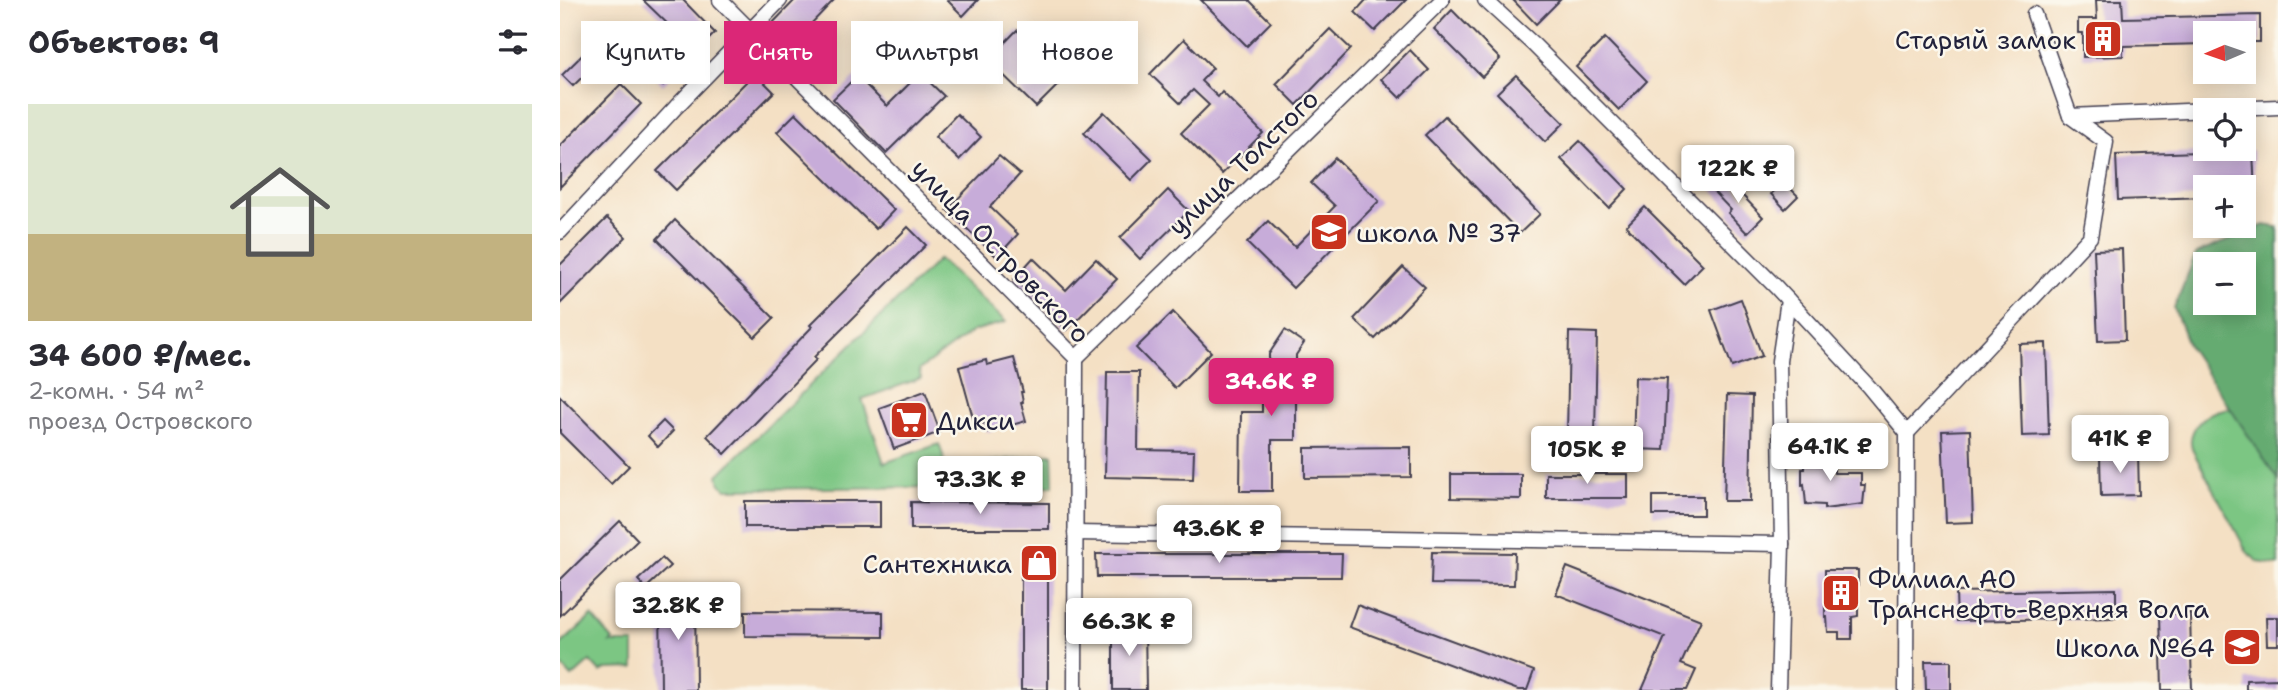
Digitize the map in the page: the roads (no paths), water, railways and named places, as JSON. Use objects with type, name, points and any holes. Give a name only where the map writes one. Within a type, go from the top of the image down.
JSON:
[{"type":"street","name":"улица Островского","points":[[720,0],[741,21]]},
{"type":"street","points":[[760,21],[780,0]]},
{"type":"street","name":"улица Толстого","points":[[1076,358],[1443,0]]},
{"type":"street","points":[[1485,0],[1533,44],[1788,300],[1869,387],[1907,433],[1906,690]]},
{"type":"street","points":[[1907,433],[2090,237],[2106,142],[2070,116],[2034,14]]},
{"type":"street","points":[[560,232],[724,58]]},
{"type":"street","name":"улица Островского","points":[[804,84],[1076,358],[1075,690]]},
{"type":"street","points":[[2070,116],[2278,107]]},
{"type":"street","points":[[1778,690],[1782,544],[1779,361],[1788,300]]},
{"type":"street","points":[[1075,533],[1782,544]]},
{"type":"place","name":"Старый замок","points":[[2103,39]]},
{"type":"place","name":"школа № 37","points":[[1329,232]]},
{"type":"place","name":"Дикси","points":[[909,420]]},
{"type":"place","name":"Сантехника","points":[[1039,563]]},
{"type":"place","name":"Филиал АО Транснефть-Верхняя Волга","points":[[1841,593]]},
{"type":"place","name":"Школа №64","points":[[2242,647]]}]
